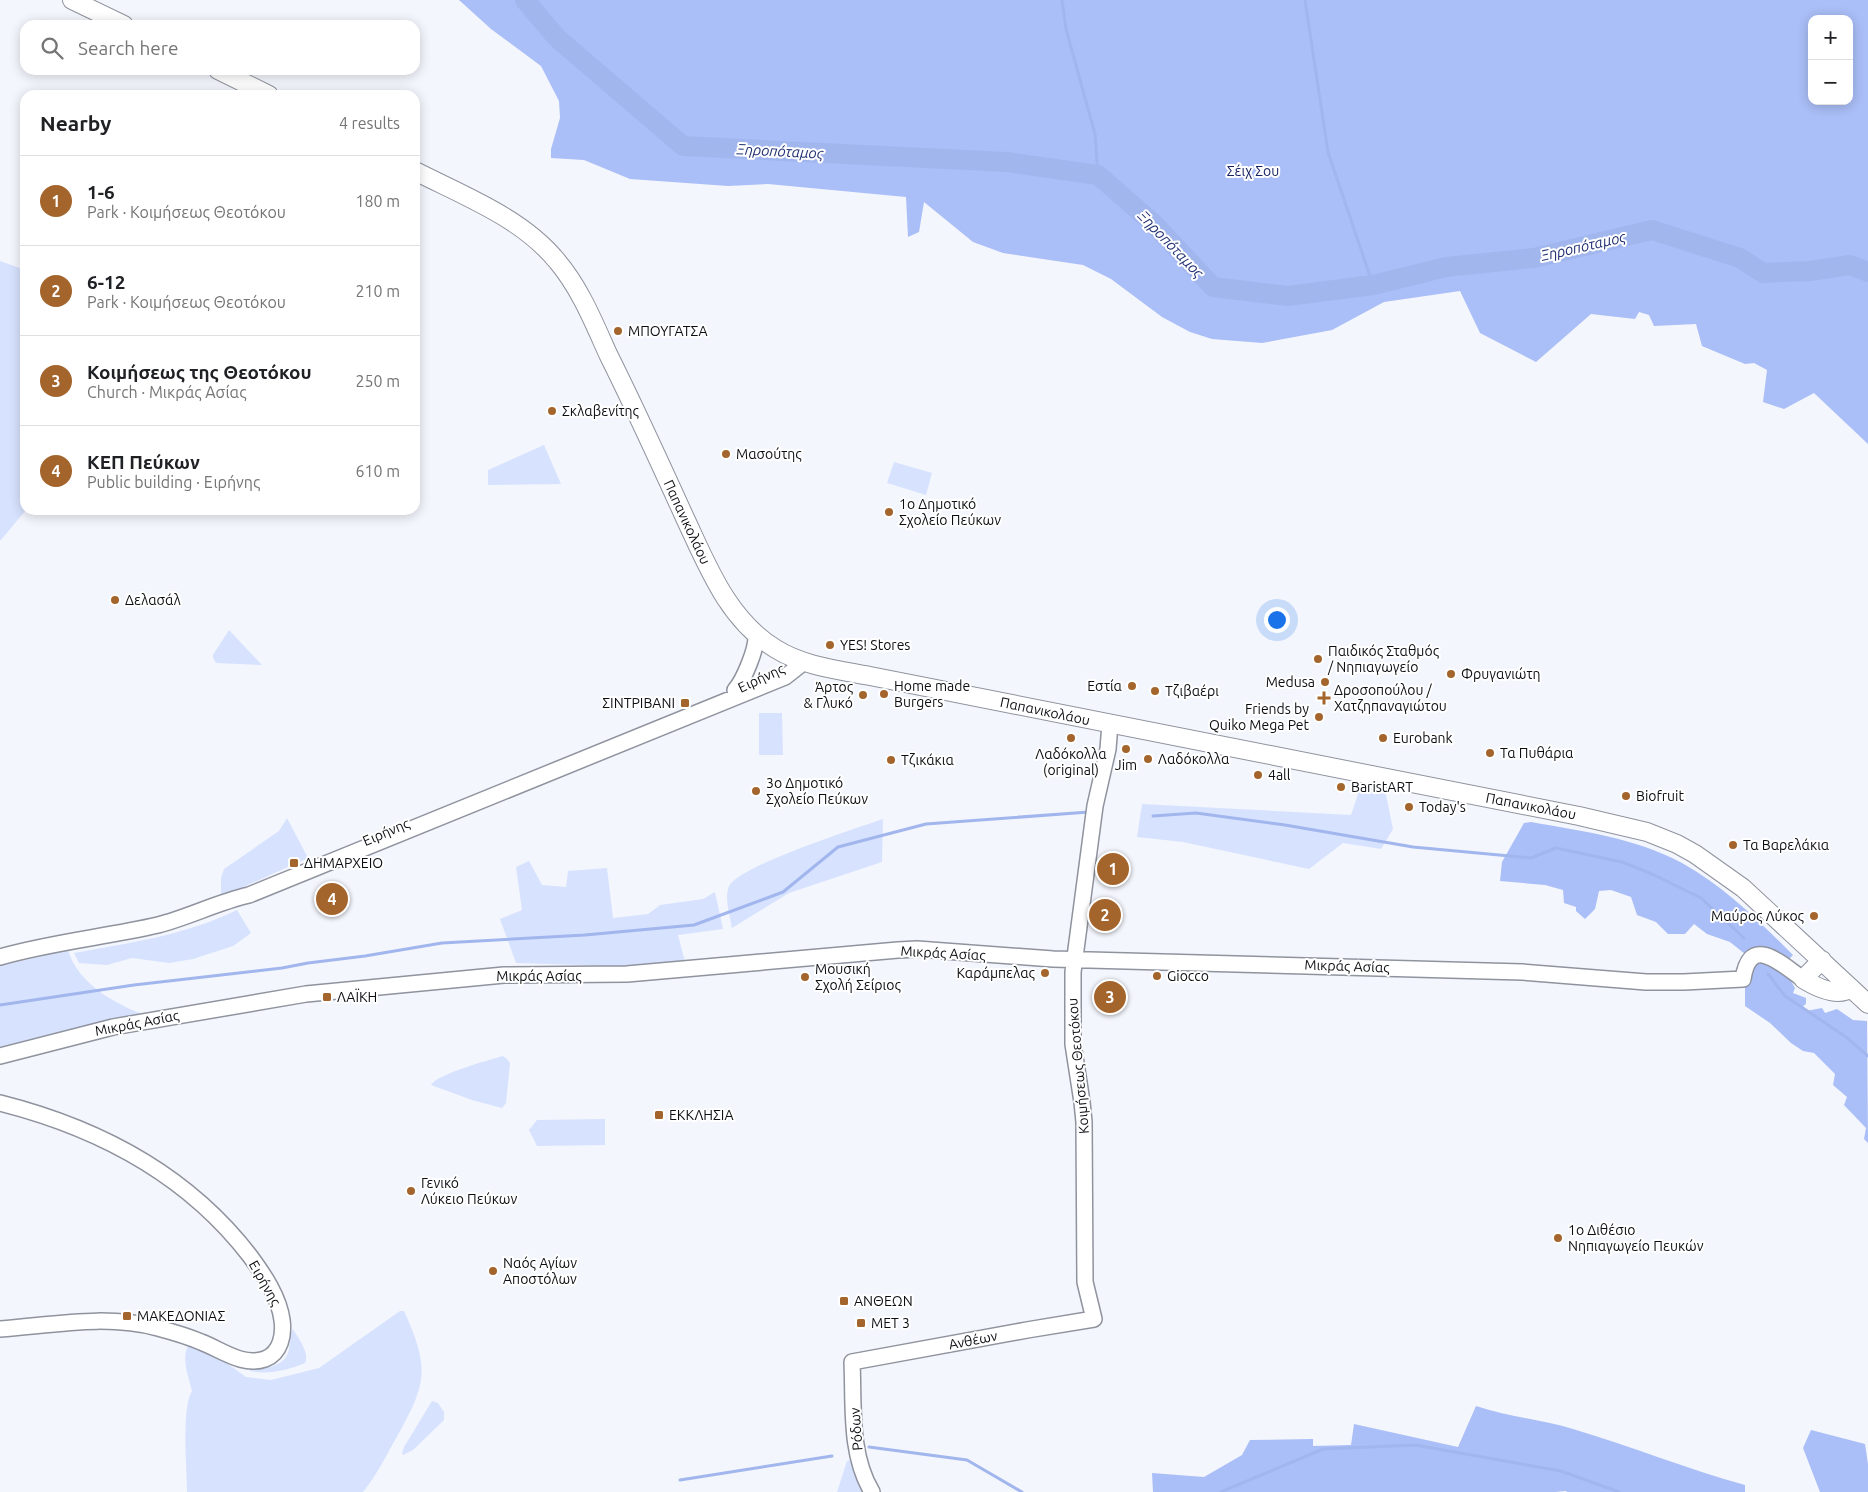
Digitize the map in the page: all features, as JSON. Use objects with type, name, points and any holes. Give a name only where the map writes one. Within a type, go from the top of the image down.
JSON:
[{"type":"main road","points":[[72,0],[114,20]]},
{"type":"main road","points":[[228,75],[259,90]]},
{"type":"main road","name":"Παπανικολάου","points":[[420,174],[510,221],[547,250],[566,273],[604,344],[718,585],[737,616],[756,635],[781,652],[800,660],[870,676],[1579,816],[1647,832],[1687,849],[1734,880],[1868,1004]]},
{"type":"main road","points":[[1822,960],[1803,979],[1821,988],[1839,992],[1851,988]]},
{"type":"main road","points":[[1821,988],[1836,974]]},
{"type":"street","points":[[735,690],[747,668],[756,635]]},
{"type":"street","name":"Ειρήνης","points":[[239,897],[246,890],[255,886],[735,690],[800,660]]},
{"type":"street","name":"Ειρήνης","points":[[0,957],[69,941],[168,922],[249,895],[782,678],[799,666],[800,660]]},
{"type":"street","name":"Κοιμήσεως Θεοτόκου","points":[[1094,1319],[1085,1282],[1084,1122],[1073,1044],[1072,991],[1074,959],[1095,806],[1108,749],[1110,724]]},
{"type":"street","name":"Μικράς Ασίας","points":[[0,1056],[113,1027],[321,992],[504,975],[627,974],[907,950],[1074,959],[1506,971],[1662,982],[1743,979],[1749,961],[1758,954],[1769,956],[1803,979]]},
{"type":"street","name":"Ειρήνης","points":[[0,1103],[57,1119],[98,1136],[138,1157],[167,1176],[223,1224],[252,1259],[274,1294],[281,1312],[283,1326],[281,1340],[275,1352],[268,1358],[255,1361],[237,1358],[202,1342],[178,1334],[126,1322],[94,1321],[0,1330]]},
{"type":"street","name":"Ανθέων","points":[[852,1362],[1094,1319]]},
{"type":"street","name":"Ρόδων","points":[[852,1362],[856,1448],[863,1476],[872,1492]]},
{"type":"shaded area","points":[[0,261],[20,268],[20,515],[22,515],[0,541]]},
{"type":"shaded area","points":[[544,445],[561,484],[488,485],[488,470]]},
{"type":"shaded area","points":[[894,462],[932,473],[926,495],[887,483]]},
{"type":"shaded area","points":[[229,630],[262,665],[216,663],[213,655]]},
{"type":"shaded area","points":[[759,713],[782,713],[783,755],[759,755]]},
{"type":"shaded area","points":[[1361,785],[1385,790],[1393,829],[1381,849],[1343,843],[1309,869],[1183,842],[1137,837],[1142,804],[1351,815]]},
{"type":"shaded area","points":[[287,818],[308,858],[221,897],[221,878],[224,869],[279,831]]},
{"type":"shaded area","points":[[883,819],[882,862],[789,893],[732,928],[727,896],[729,886],[737,878],[775,858]]},
{"type":"shaded area","points":[[529,861],[542,885],[566,887],[568,871],[607,868],[613,918],[648,914],[660,905],[703,899],[715,892],[723,929],[678,935],[685,962],[615,966],[516,963],[500,919],[522,910],[516,867]]},
{"type":"shaded area","points":[[237,910],[251,933],[233,946],[193,959],[169,963],[132,958],[107,965],[79,963],[74,953],[178,932],[218,919]]},
{"type":"shaded area","points":[[68,950],[73,962],[88,982],[119,1004],[142,1014],[0,1049],[0,966]]},
{"type":"shaded area","points":[[503,1056],[510,1063],[506,1103],[502,1108],[472,1100],[431,1085],[443,1076]]},
{"type":"shaded area","points":[[605,1119],[605,1145],[537,1146],[529,1130],[537,1120]]},
{"type":"shaded area","points":[[400,1311],[404,1311],[418,1348],[421,1363],[419,1391],[380,1467],[363,1492],[187,1492],[186,1425],[192,1391],[185,1363],[188,1346],[191,1345],[221,1359],[246,1377],[271,1380],[319,1368]]},
{"type":"shaded area","points":[[293,1329],[305,1350],[305,1363],[278,1371],[250,1371],[249,1368],[266,1368],[282,1362],[288,1353]]},
{"type":"shaded area","points":[[432,1401],[438,1403],[444,1412],[444,1420],[413,1450],[403,1455],[404,1447]]},
{"type":"shaded area","points":[[851,1460],[855,1476],[865,1492],[837,1492],[847,1461]]},
{"type":"green space","name":"Σέιχ Σου","points":[[459,0],[1868,0],[1868,444],[1814,393],[1784,409],[1763,402],[1767,370],[1754,363],[1745,364],[1702,346],[1696,324],[1654,326],[1649,315],[1639,312],[1635,319],[1591,314],[1536,362],[1480,333],[1460,291],[1384,302],[1332,330],[1262,343],[1212,339],[1190,332],[1162,317],[1111,279],[1083,265],[1003,253],[973,242],[924,202],[919,232],[908,237],[906,197],[768,184],[728,186],[630,179],[584,160],[551,158],[551,149],[560,118],[559,101],[541,66],[491,29]]},
{"type":"green space","points":[[1531,822],[1627,841],[1664,854],[1682,863],[1727,893],[1793,955],[1779,970],[1791,981],[1795,988],[1793,993],[1806,998],[1806,1004],[1803,1006],[1806,1011],[1822,1008],[1825,1013],[1837,1009],[1853,1020],[1867,1021],[1868,1143],[1864,1139],[1866,1128],[1844,1105],[1847,1097],[1833,1085],[1835,1074],[1814,1053],[1803,1051],[1791,1043],[1770,1023],[1745,1006],[1745,985],[1755,962],[1730,942],[1707,934],[1694,924],[1685,934],[1668,934],[1656,922],[1637,915],[1631,897],[1611,890],[1599,891],[1595,909],[1585,919],[1576,911],[1576,907],[1564,903],[1563,890],[1545,885],[1500,881],[1502,862],[1524,823]]},
{"type":"green space","points":[[1476,1406],[1595,1436],[1745,1485],[1745,1492],[1153,1492],[1152,1473],[1204,1477],[1242,1455],[1250,1440],[1313,1439],[1313,1446],[1351,1445],[1354,1424],[1458,1447]]},
{"type":"green space","points":[[1811,1430],[1865,1444],[1868,1464],[1868,1492],[1820,1492],[1803,1448]]},
{"type":"waterway","name":"Ξηροπόταμος","points":[[525,0],[557,38],[683,146],[1007,162],[1098,175],[1154,224],[1213,287],[1288,296],[1373,285],[1446,267],[1534,258],[1652,230],[1740,258],[1763,273],[1810,271],[1850,265],[1868,272]]},
{"type":"waterway","points":[[1062,0],[1066,29],[1095,134],[1098,175]]},
{"type":"waterway","points":[[1305,0],[1328,152],[1373,285]]},
{"type":"waterway","points":[[0,1005],[134,985],[282,968],[442,943],[585,935],[694,925],[783,892],[838,847],[926,824],[1089,812]]},
{"type":"waterway","points":[[1153,816],[1196,813],[1285,825],[1413,847],[1531,858],[1556,848],[1622,862],[1652,874],[1701,898],[1744,938]]},
{"type":"waterway","points":[[1768,974],[1785,996],[1846,1037],[1868,1056]]},
{"type":"waterway","points":[[1221,1492],[1323,1449],[1415,1445],[1561,1471],[1619,1492]]},
{"type":"waterway","points":[[869,1447],[967,1460],[1022,1492]]},
{"type":"waterway","points":[[680,1480],[832,1456]]},
{"type":"place","name":"ΜΠΟΥΓΑΤΣΑ","points":[[618,331]]},
{"type":"place","name":"Σκλαβενίτης","points":[[552,411]]},
{"type":"place","name":"Μασούτης","points":[[726,454]]},
{"type":"place","name":"1ο Δημοτικό Σχολείο Πεύκων","points":[[889,512]]},
{"type":"place","name":"Δελασάλ","points":[[115,600]]},
{"type":"place","name":"YES! Stores","points":[[830,645]]},
{"type":"place","name":"Παιδικός Σταθμός / Νηπιαγωγείο","points":[[1318,659]]},
{"type":"place","name":"Φρυγανιώτη","points":[[1451,674]]},
{"type":"place","name":"Medusa","points":[[1325,682]]},
{"type":"place","name":"Εστία","points":[[1132,686]]},
{"type":"place","name":"Τζιβαέρι","points":[[1155,691]]},
{"type":"place","name":"Home made Burgers","points":[[884,694]]},
{"type":"place","name":"Άρτος & Γλυκό","points":[[863,695]]},
{"type":"place","name":"Δροσοπούλου / Χατζηπαναγιώτου","points":[[1324,698]]},
{"type":"place","name":"ΣΙΝΤΡΙΒΑΝΙ","points":[[685,703]]},
{"type":"place","name":"Friends by Quiko Mega Pet","points":[[1319,717]]},
{"type":"place","name":"Λαδόκολλα (original)","points":[[1071,738]]},
{"type":"place","name":"Eurobank","points":[[1383,738]]},
{"type":"place","name":"Jim","points":[[1126,749]]},
{"type":"place","name":"Τα Πυθάρια","points":[[1490,753]]},
{"type":"place","name":"Λαδόκολλα","points":[[1148,759]]},
{"type":"place","name":"Τζικάκια","points":[[891,760]]},
{"type":"place","name":"4all","points":[[1258,775]]},
{"type":"place","name":"BaristART","points":[[1341,787]]},
{"type":"place","name":"3ο Δημοτικό Σχολείο Πεύκων","points":[[756,791]]},
{"type":"place","name":"Biofruit","points":[[1626,796]]},
{"type":"place","name":"Today's","points":[[1409,807]]},
{"type":"place","name":"Τα Βαρελάκια","points":[[1733,845]]},
{"type":"place","name":"ΔΗΜΑΡΧΕΙΟ","points":[[294,863]]},
{"type":"place","name":"1-6","points":[[1113,869]]},
{"type":"place","name":"ΚΕΠ Πεύκων","points":[[332,899]]},
{"type":"place","name":"6-12","points":[[1105,915]]},
{"type":"place","name":"Μαύρος Λύκος","points":[[1814,916]]},
{"type":"place","name":"Καράμπελας","points":[[1045,973]]},
{"type":"place","name":"Giocco","points":[[1157,976]]},
{"type":"place","name":"Μουσική Σχολή Σείριος","points":[[805,977]]},
{"type":"place","name":"ΛΑΪΚΗ","points":[[327,997]]},
{"type":"place","name":"Κοιμήσεως της Θεοτόκου","points":[[1110,997]]},
{"type":"place","name":"ΕΚΚΛΗΣΙΑ","points":[[659,1115]]},
{"type":"place","name":"Γενικό Λύκειο Πεύκων","points":[[411,1191]]},
{"type":"place","name":"1ο Διθέσιο Νηπιαγωγείο Πευκών","points":[[1558,1238]]},
{"type":"place","name":"Ναός Αγίων Αποστόλων","points":[[493,1271]]},
{"type":"place","name":"ΑΝΘΕΩΝ","points":[[844,1301]]},
{"type":"place","name":"ΜΑΚΕΔΟΝΙΑΣ","points":[[127,1316]]},
{"type":"place","name":"ΜΕΤ 3","points":[[861,1323]]}]
